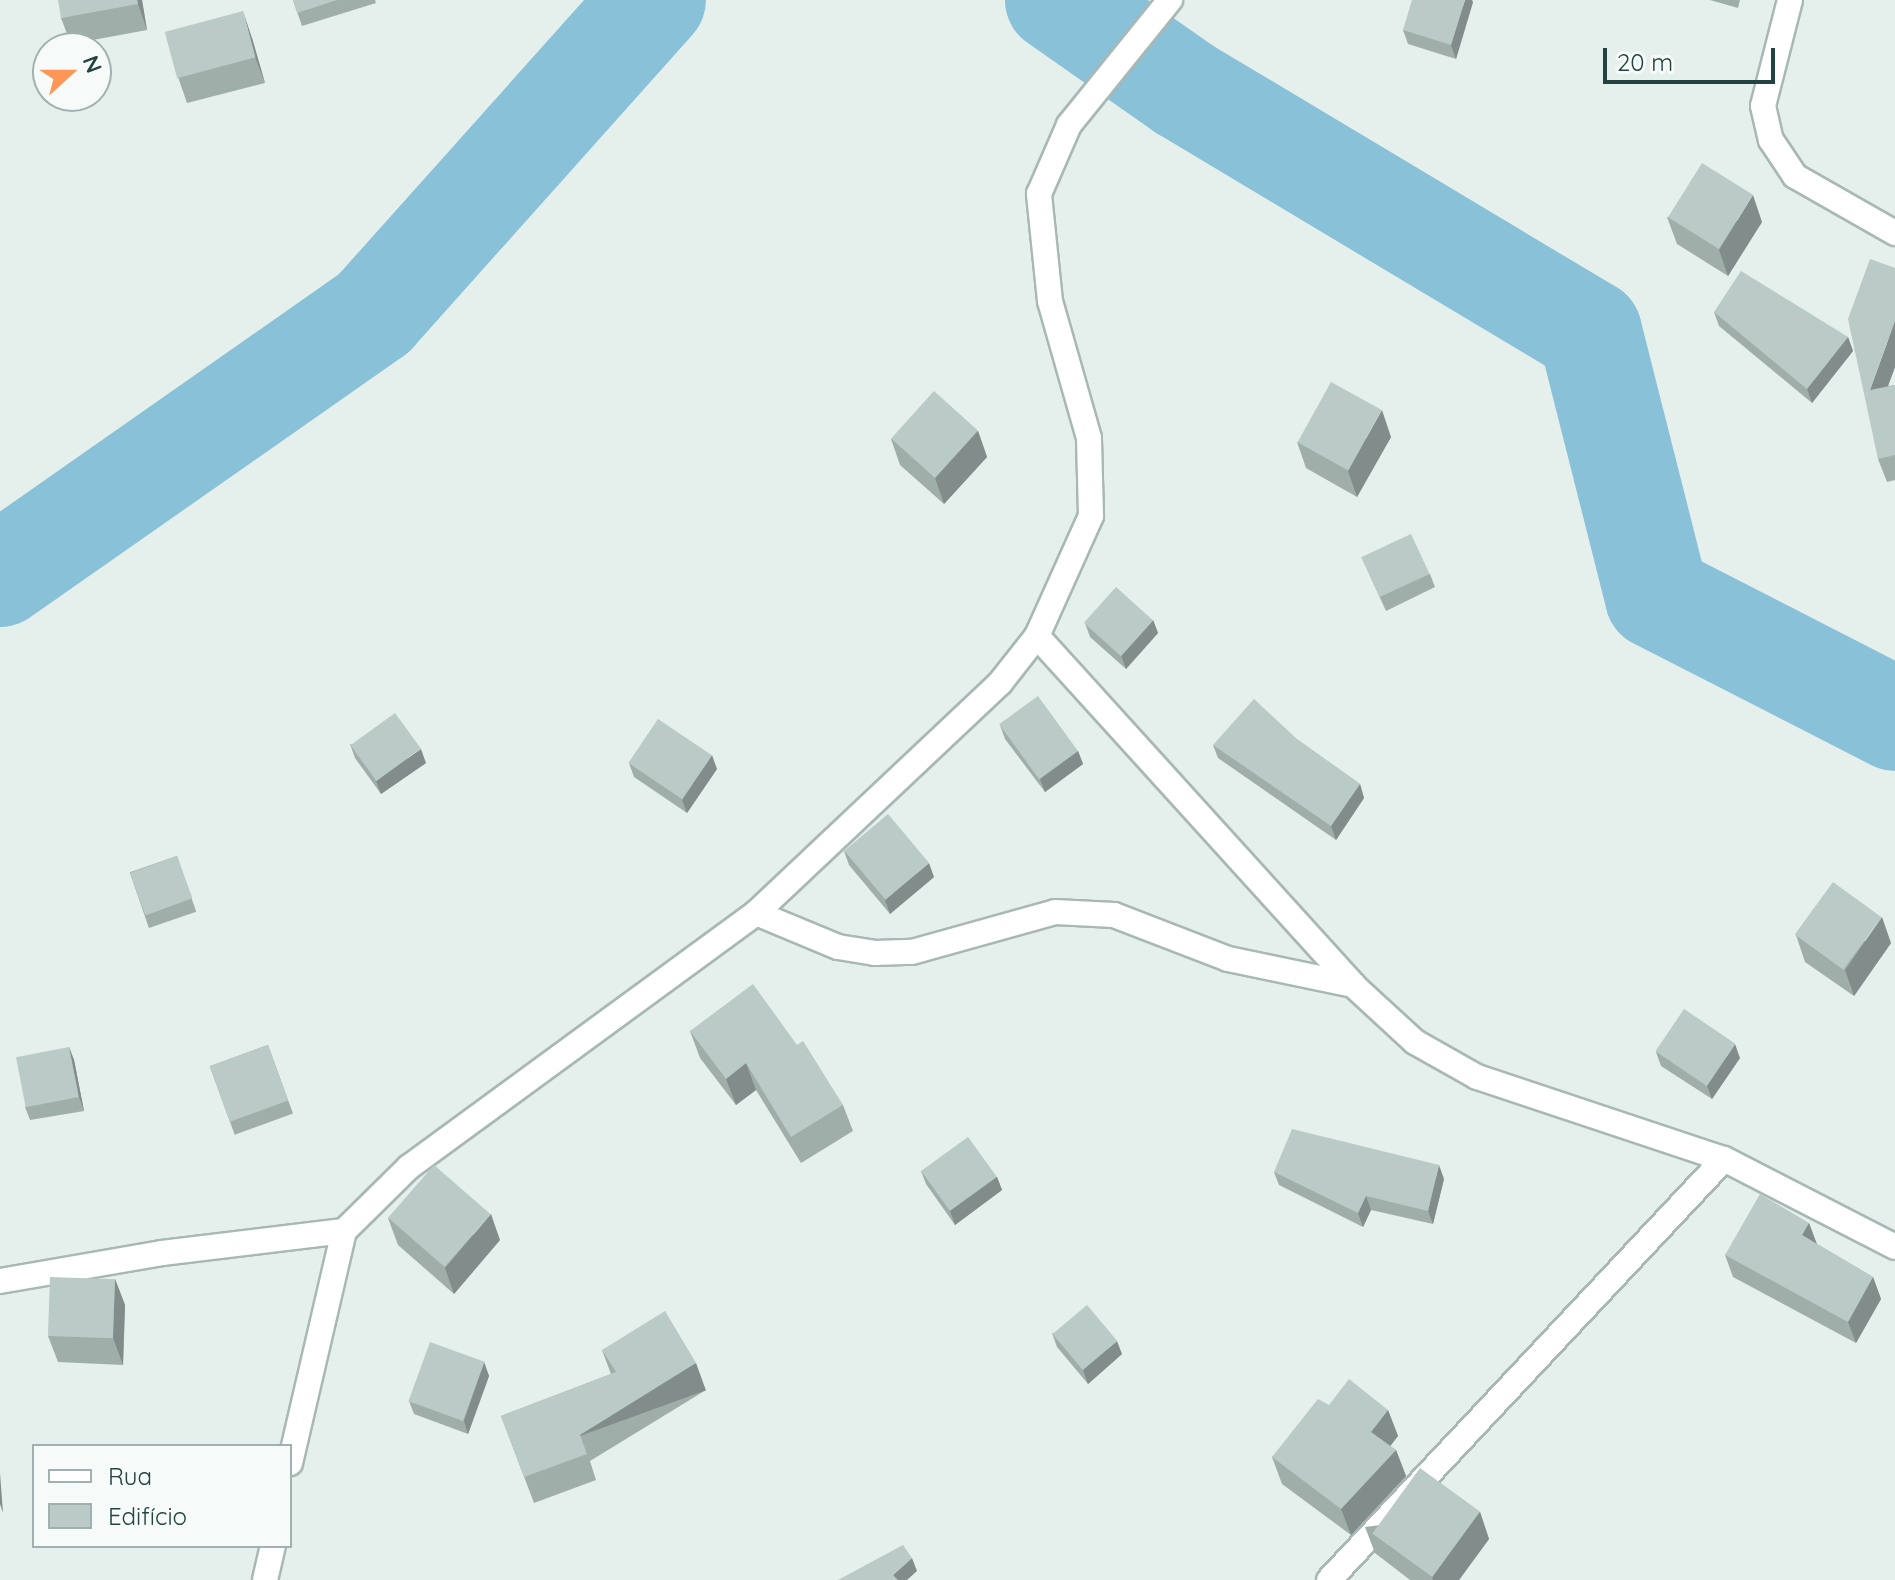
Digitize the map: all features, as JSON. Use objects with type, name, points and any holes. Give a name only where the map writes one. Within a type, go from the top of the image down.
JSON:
[{"type":"street","points":[[292,1454],[344,1231],[409,1167],[756,913],[1000,683],[1037,636],[1091,516],[1089,438],[1050,301],[1039,194],[1069,125],[1170,0]]},
{"type":"street","points":[[1790,0],[1763,106],[1771,140],[1795,176],[1895,233]]},
{"type":"street","points":[[1037,636],[1353,985],[1415,1042],[1477,1077],[1724,1159],[1895,1247]]},
{"type":"street","points":[[756,913],[838,947],[875,953],[912,952],[1055,912],[1114,915],[1228,959],[1353,985]]},
{"type":"street","points":[[1329,1580],[1724,1159]]},
{"type":"street","points":[[0,1281],[162,1253],[344,1231]]},
{"type":"street","points":[[265,1580],[273,1548]]},
{"type":"building","points":[[58,0],[137,0],[138,4],[61,18]]},
{"type":"building","points":[[293,0],[337,0],[297,13]]},
{"type":"building","points":[[1412,0],[1465,0],[1451,45],[1403,30]]},
{"type":"building","points":[[243,11],[255,57],[177,78],[165,32]]},
{"type":"building","points":[[1702,163],[1753,195],[1719,249],[1668,217]]},
{"type":"building","points":[[1870,259],[1895,268],[1895,321],[1870,390],[1895,385],[1895,455],[1878,459],[1848,319]]},
{"type":"building","points":[[1741,271],[1848,337],[1807,389],[1714,312]]},
{"type":"building","points":[[1331,382],[1382,410],[1348,470],[1298,442]]},
{"type":"building","points":[[934,391],[978,430],[935,478],[891,439]]},
{"type":"building","points":[[1411,534],[1430,574],[1380,597],[1361,557]]},
{"type":"building","points":[[1116,587],[1153,620],[1121,656],[1084,623]]},
{"type":"building","points":[[1038,696],[1078,751],[1039,779],[999,724]]},
{"type":"building","points":[[1254,699],[1298,740],[1360,784],[1331,826],[1213,745]]},
{"type":"building","points":[[395,713],[421,749],[376,781],[351,745]]},
{"type":"building","points":[[658,719],[712,755],[682,799],[628,763]]},
{"type":"building","points":[[888,814],[929,863],[885,900],[844,851]]},
{"type":"building","points":[[177,856],[192,898],[145,915],[130,873]]},
{"type":"building","points":[[1833,882],[1882,917],[1843,970],[1795,935]]},
{"type":"building","points":[[753,984],[797,1045],[803,1041],[843,1105],[791,1137],[746,1063],[726,1079],[690,1031]]},
{"type":"building","points":[[1684,1009],[1735,1044],[1707,1086],[1655,1051]]},
{"type":"building","points":[[268,1045],[288,1100],[230,1122],[210,1066]]},
{"type":"building","points":[[69,1047],[79,1097],[26,1107],[16,1057]]},
{"type":"building","points":[[1292,1129],[1439,1165],[1428,1211],[1366,1196],[1358,1213],[1274,1172]]},
{"type":"building","points":[[968,1137],[997,1177],[950,1211],[921,1171]]},
{"type":"building","points":[[434,1165],[491,1214],[445,1267],[388,1218]]},
{"type":"building","points":[[1760,1194],[1809,1223],[1802,1235],[1873,1277],[1848,1322],[1725,1255]]},
{"type":"building","points":[[50,1277],[115,1279],[113,1338],[48,1336]]},
{"type":"building","points":[[1087,1305],[1117,1341],[1083,1370],[1053,1334]]},
{"type":"building","points":[[665,1311],[696,1363],[580,1435],[587,1454],[524,1477],[501,1416],[616,1372],[602,1350]]},
{"type":"building","points":[[430,1342],[485,1362],[463,1421],[408,1401]]},
{"type":"building","points":[[1349,1379],[1388,1410],[1371,1432],[1396,1450],[1341,1509],[1272,1457],[1318,1399],[1329,1405]]},
{"type":"building","points":[[1420,1468],[1480,1511],[1432,1577],[1372,1534]]},
{"type":"building","points":[[903,1545],[912,1558],[893,1575],[898,1580],[838,1580]]},
{"type":"waterway","points":[[0,575],[374,313],[654,0]]},
{"type":"waterway","points":[[1057,0],[1184,89],[1590,332],[1657,597],[1895,719]]}]
